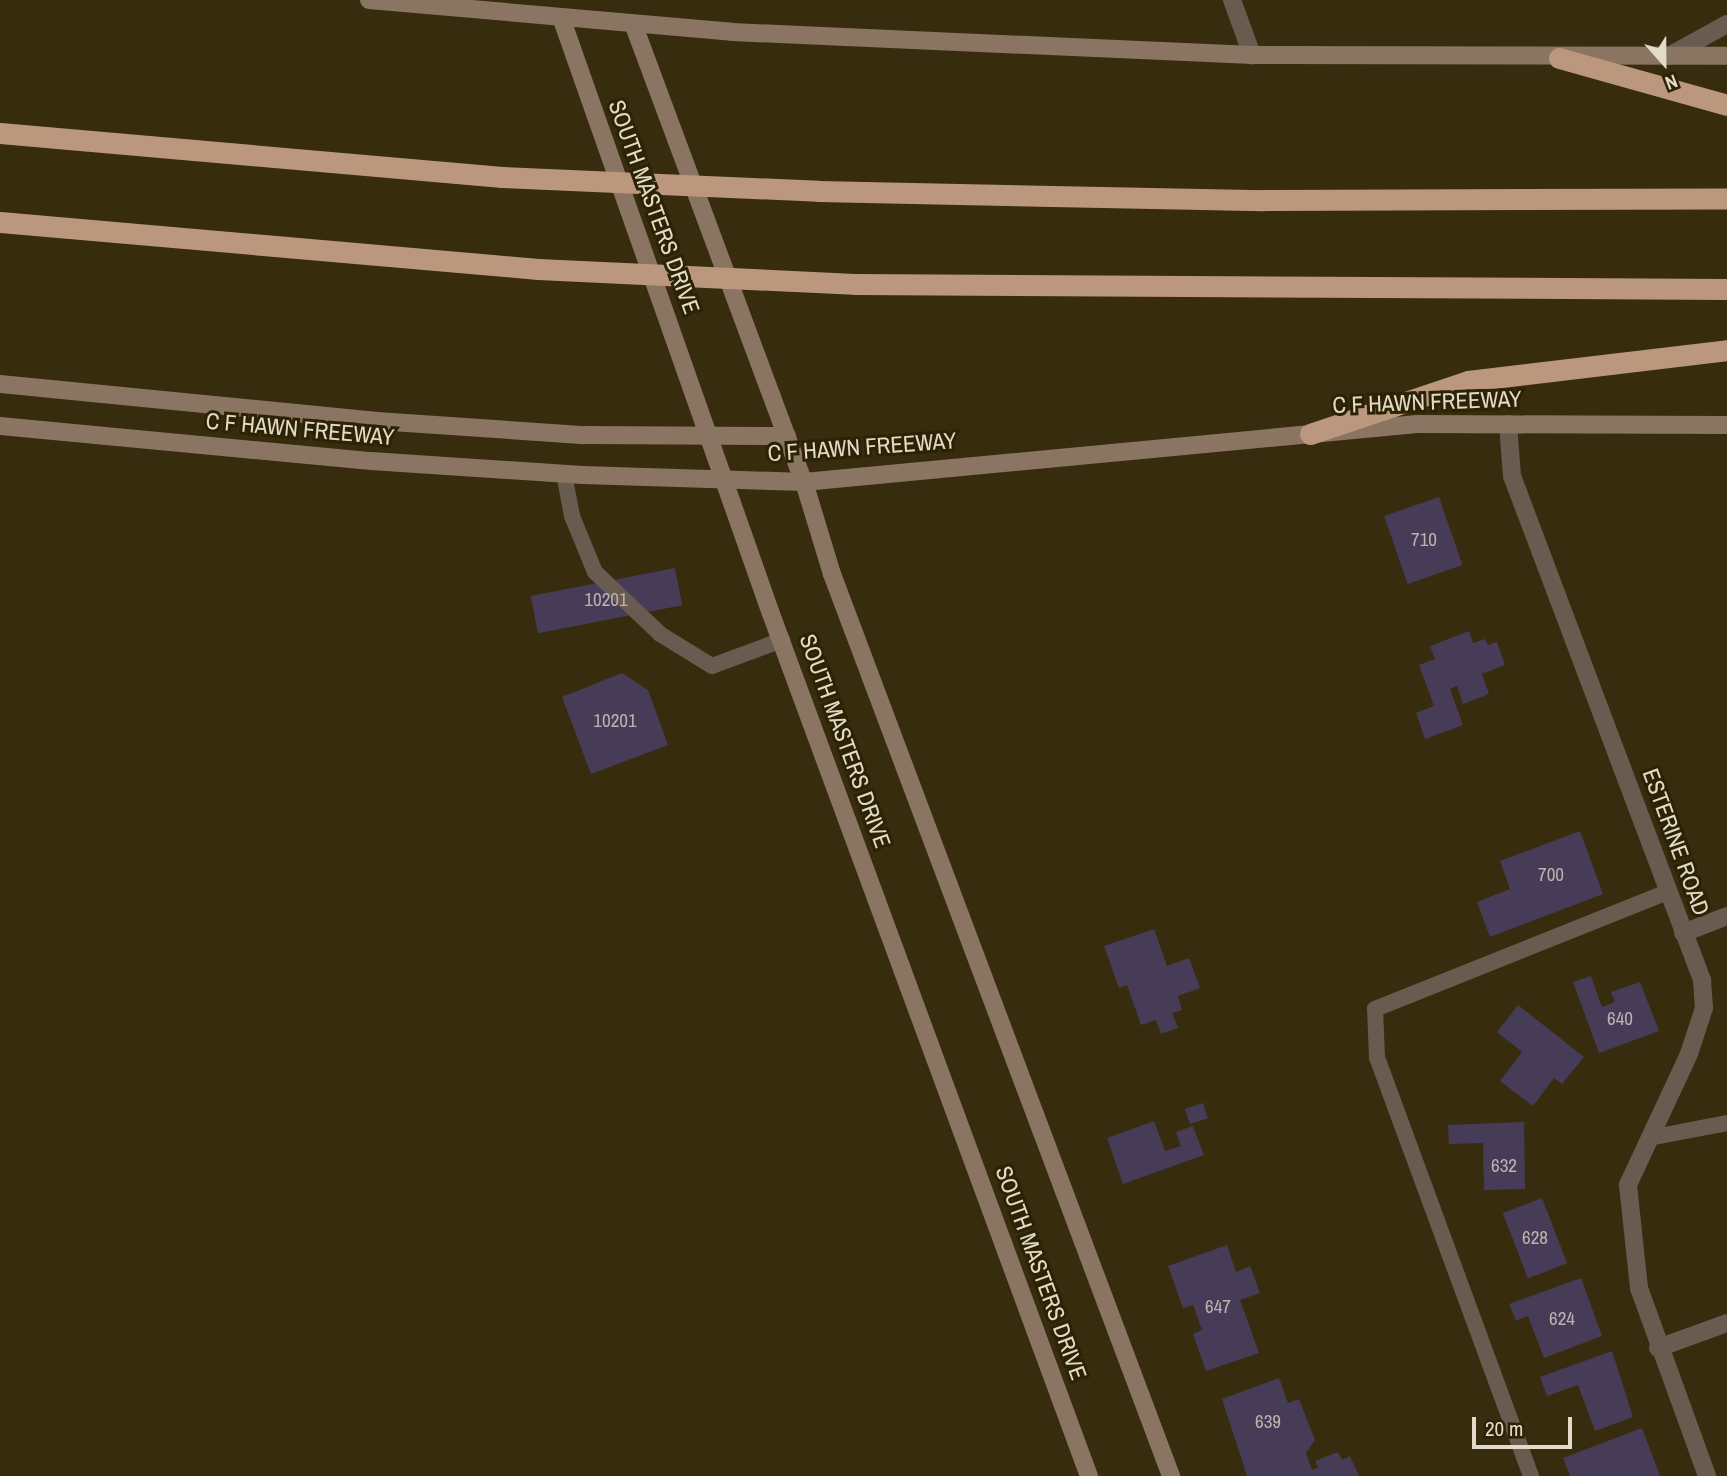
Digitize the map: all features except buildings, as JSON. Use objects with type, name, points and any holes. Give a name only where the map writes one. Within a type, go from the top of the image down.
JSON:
[{"type":"highway","points":[[1559,58],[1727,105]]},
{"type":"highway","points":[[0,133],[502,177],[818,191],[1263,200],[1727,198]]},
{"type":"highway","points":[[0,222],[538,269],[854,284],[1727,289]]},
{"type":"highway","points":[[1310,434],[1468,381],[1727,351]]},
{"type":"main road","points":[[369,0],[634,26],[1252,55],[1559,58],[1727,56]]},
{"type":"main road","name":"SOUTH MASTERS DRIVE","points":[[562,20],[782,640],[1089,1476]]},
{"type":"main road","name":"SOUTH MASTERS DRIVE","points":[[634,26],[804,482],[832,575],[1171,1476]]},
{"type":"main road","name":"C F HAWN FREEWAY","points":[[0,384],[377,421],[585,435],[708,433],[787,436]]},
{"type":"main road","name":"C F HAWN FREEWAY","points":[[0,426],[127,441],[564,474],[804,482],[1417,425],[1727,425]]},
{"type":"street","points":[[1232,0],[1252,55]]},
{"type":"street","points":[[1669,56],[1727,24]]},
{"type":"street","name":"ESTERINE ROAD","points":[[1508,424],[1512,475],[1702,980],[1704,1008],[1689,1054],[1628,1185],[1639,1288],[1658,1348],[1707,1476]]},
{"type":"street","points":[[1683,933],[1727,916]]},
{"type":"street","points":[[1658,1348],[1727,1323]]},
{"type":"lane","points":[[564,474],[572,516],[594,572],[660,634],[712,666],[782,640]]},
{"type":"lane","points":[[1531,1476],[1377,1058],[1375,1009],[1668,892]]},
{"type":"lane","points":[[1649,1138],[1727,1123]]}]
